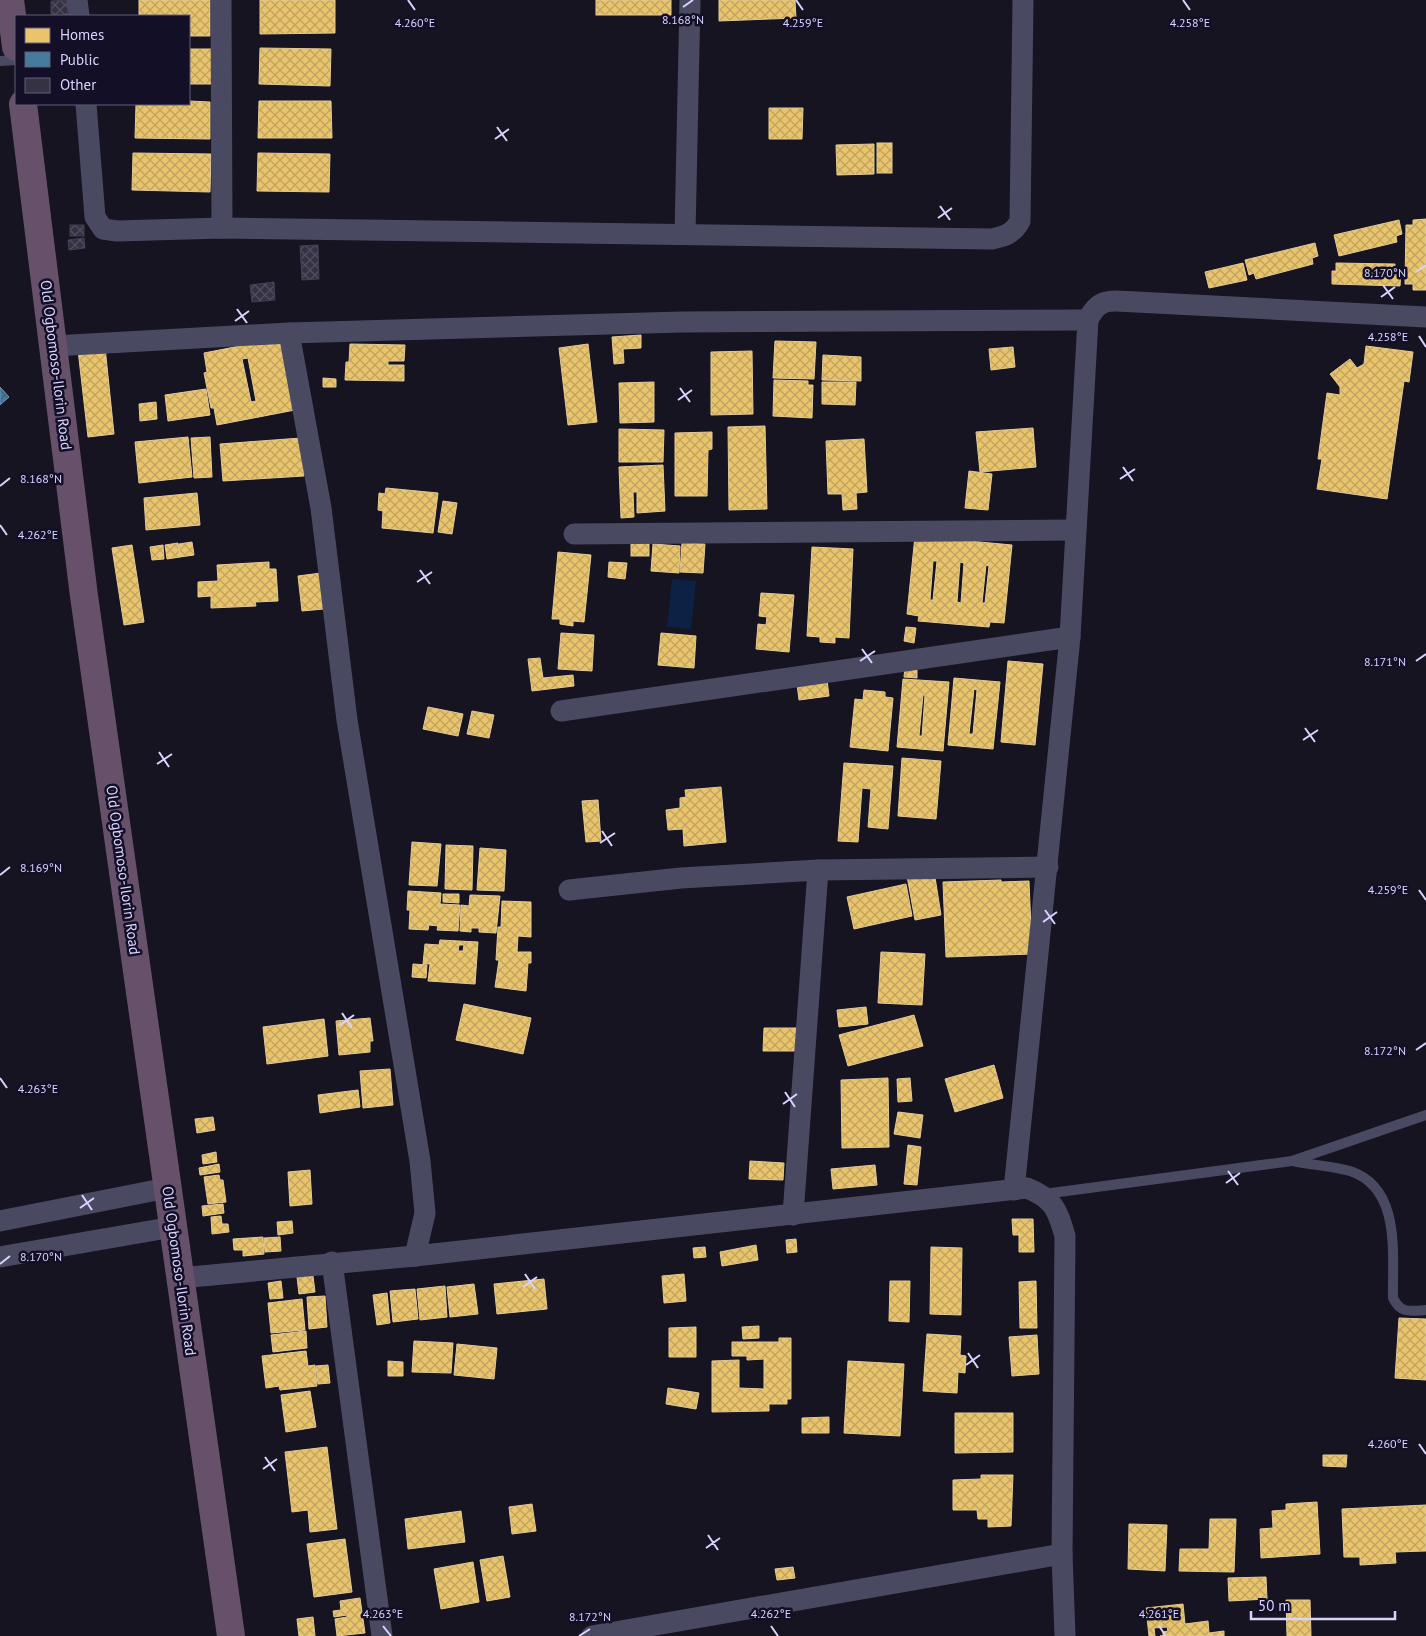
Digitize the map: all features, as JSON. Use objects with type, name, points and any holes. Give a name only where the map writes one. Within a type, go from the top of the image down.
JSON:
[{"type":"highway","points":[[10,0],[15,39]]},
{"type":"highway","name":"Old Ogbomoso-Ilorin Road","points":[[23,105],[84,596],[231,1636]]},
{"type":"street","points":[[77,0],[78,15]]},
{"type":"street","points":[[222,0],[222,228]]},
{"type":"street","points":[[685,234],[690,0]]},
{"type":"street","points":[[86,105],[95,217],[103,229],[117,231],[222,228],[992,239],[1006,236],[1014,231],[1020,221],[1023,0]]},
{"type":"street","points":[[1014,1190],[1070,637],[1088,320],[1094,307],[1104,301],[1426,316]]},
{"type":"street","points":[[53,346],[290,333],[682,322],[1088,320]]},
{"type":"street","points":[[290,333],[321,508],[347,720],[420,1161],[425,1213],[415,1256]]},
{"type":"street","points":[[574,534],[1076,530]]},
{"type":"street","points":[[561,711],[1070,637]]},
{"type":"street","points":[[569,890],[681,878],[818,870],[1048,867]]},
{"type":"street","points":[[793,1216],[818,870]]},
{"type":"street","points":[[0,1221],[168,1188]]},
{"type":"street","points":[[180,1278],[332,1262],[415,1256],[793,1216],[1027,1188],[1043,1194],[1054,1205],[1066,1236],[1062,1554],[1065,1636]]},
{"type":"street","points":[[0,1257],[173,1227]]},
{"type":"street","points":[[332,1262],[382,1636]]},
{"type":"street","points":[[592,1636],[1062,1554]]},
{"type":"lane","points":[[0,61],[15,60]]},
{"type":"lane","points":[[1043,1194],[1292,1161],[1426,1115]]},
{"type":"lane","points":[[1292,1161],[1350,1172],[1370,1181],[1391,1215],[1393,1298],[1398,1308],[1406,1312],[1426,1310]]},
{"type":"water","points":[[672,579],[696,581],[691,629],[667,627]]},
{"type":"building: Homes","points":[[139,0],[210,0],[210,36],[190,36],[190,15],[139,15]]},
{"type":"building: Homes","points":[[260,0],[335,0],[335,33],[260,34]]},
{"type":"building: Homes","points":[[596,0],[671,0],[671,15],[596,15]]},
{"type":"building: Homes","points":[[719,0],[795,0],[796,18],[719,21]]},
{"type":"building: Homes","points":[[260,48],[331,49],[330,86],[259,84]]},
{"type":"building: Homes","points":[[190,49],[213,49],[213,84],[190,84]]},
{"type":"building: Homes","points":[[190,101],[210,102],[210,139],[135,138],[136,105],[190,105]]},
{"type":"building: Homes","points":[[259,101],[331,101],[332,138],[258,138]]},
{"type":"building: Homes","points":[[769,108],[803,108],[802,139],[769,139]]},
{"type":"building: Homes","points":[[877,143],[892,143],[892,173],[877,173]]},
{"type":"building: Homes","points":[[874,144],[874,174],[837,175],[836,145]]},
{"type":"building: Homes","points":[[133,153],[211,154],[210,192],[132,190]]},
{"type":"building: Homes","points":[[258,153],[330,154],[329,192],[257,191]]},
{"type":"building: Homes","points":[[1426,219],[1426,290],[1413,290],[1413,284],[1405,284],[1406,225],[1413,225],[1413,220]]},
{"type":"building: Homes","points":[[1399,220],[1402,234],[1396,236],[1397,242],[1339,256],[1334,235]]},
{"type":"building: Homes","points":[[1315,243],[1318,256],[1312,258],[1313,264],[1256,279],[1254,273],[1249,275],[1245,260]]},
{"type":"building: Homes","points":[[1243,263],[1247,280],[1209,288],[1205,272]]},
{"type":"building: Homes","points":[[1336,263],[1395,264],[1395,271],[1401,271],[1400,286],[1332,284],[1332,271],[1336,271]]},
{"type":"building: Homes","points":[[641,335],[641,348],[623,349],[624,363],[614,364],[612,337]]},
{"type":"building: Homes","points":[[281,338],[295,410],[217,425],[214,408],[211,408],[204,373],[207,372],[204,353]],"holes":[[[248,358],[256,401],[251,402],[242,359]]]},
{"type":"building: Homes","points":[[775,341],[816,342],[814,379],[773,378]]},
{"type":"building: Homes","points":[[350,344],[405,345],[404,361],[388,361],[388,365],[404,365],[404,381],[345,380]]},
{"type":"building: Homes","points":[[588,344],[597,422],[568,425],[559,348]]},
{"type":"building: Homes","points":[[1366,346],[1413,352],[1409,382],[1404,381],[1387,499],[1317,489],[1322,459],[1318,459],[1327,393],[1340,395],[1340,387],[1330,374],[1350,359],[1357,368],[1364,364]]},
{"type":"building: Homes","points":[[105,347],[114,434],[88,437],[78,350]]},
{"type":"building: Homes","points":[[1013,347],[1015,367],[991,370],[989,349]]},
{"type":"building: Homes","points":[[752,351],[753,414],[711,415],[711,352]]},
{"type":"building: Homes","points":[[823,355],[861,357],[861,381],[822,380]]},
{"type":"building: Homes","points":[[323,378],[336,379],[336,387],[323,387]]},
{"type":"building: Homes","points":[[774,380],[808,381],[808,385],[813,385],[812,418],[773,416]]},
{"type":"building: Homes","points":[[654,382],[654,422],[620,423],[619,383]]},
{"type":"building: Homes","points":[[822,382],[856,382],[855,405],[822,404]]},
{"type":"building: Homes","points":[[206,389],[210,415],[168,421],[165,395]]},
{"type":"building: Homes","points":[[156,402],[157,419],[140,421],[139,404]]},
{"type":"building: Homes","points":[[765,426],[767,509],[729,510],[728,427]]},
{"type":"building: Homes","points":[[1033,428],[1036,467],[980,472],[976,432]]},
{"type":"building: Homes","points":[[619,429],[664,430],[663,462],[619,462]]},
{"type":"building: Homes","points":[[712,432],[712,449],[708,450],[707,496],[675,496],[675,433]]},
{"type":"building: Homes","points":[[188,437],[192,477],[139,483],[135,442]]},
{"type":"building: Homes","points":[[210,437],[212,477],[194,478],[191,438]]},
{"type":"building: Homes","points":[[301,438],[304,476],[223,481],[220,444]]},
{"type":"building: Homes","points":[[864,439],[867,492],[856,493],[857,509],[843,510],[842,494],[828,494],[826,441]]},
{"type":"building: Homes","points":[[663,465],[665,511],[637,513],[637,492],[633,492],[634,517],[621,518],[619,467]]},
{"type":"building: Homes","points":[[969,471],[992,474],[988,510],[965,508]]},
{"type":"building: Homes","points":[[386,488],[438,493],[433,533],[382,528],[383,511],[378,510],[379,493],[385,494]]},
{"type":"building: Homes","points":[[197,493],[200,525],[146,530],[144,498]]},
{"type":"building: Homes","points":[[443,501],[457,503],[452,534],[438,532]]},
{"type":"building: Homes","points":[[915,536],[1012,545],[1004,623],[990,622],[989,627],[918,621],[919,616],[907,614]],"holes":[[[933,561],[937,561],[933,600],[930,600]],[[960,562],[964,563],[961,603],[957,602]],[[986,565],[989,566],[985,603],[982,603]]]},
{"type":"building: Homes","points":[[631,541],[649,541],[649,556],[631,556]]},
{"type":"building: Homes","points":[[192,542],[194,555],[180,557],[179,544]]},
{"type":"building: Homes","points":[[178,543],[180,557],[167,559],[165,545]]},
{"type":"building: Homes","points":[[682,543],[705,544],[703,573],[680,572]]},
{"type":"building: Homes","points":[[653,544],[680,546],[679,573],[651,571]]},
{"type":"building: Homes","points":[[132,545],[144,622],[124,625],[112,548]]},
{"type":"building: Homes","points":[[163,545],[164,559],[152,560],[150,547]]},
{"type":"building: Homes","points":[[812,547],[853,549],[849,638],[835,637],[835,643],[820,642],[820,637],[807,636]]},
{"type":"building: Homes","points":[[558,552],[591,555],[584,622],[573,621],[573,626],[560,624],[560,619],[552,619]]},
{"type":"building: Homes","points":[[269,562],[269,569],[276,569],[278,601],[255,602],[256,606],[211,608],[211,596],[198,597],[198,582],[218,581],[217,565]]},
{"type":"building: Homes","points":[[609,562],[627,563],[625,579],[608,577]]},
{"type":"building: Homes","points":[[321,573],[324,609],[302,611],[298,576]]},
{"type":"building: Homes","points":[[761,593],[794,595],[789,652],[756,649],[758,624],[766,625],[767,617],[759,616]]},
{"type":"building: Homes","points":[[906,627],[916,628],[914,643],[904,641]]},
{"type":"building: Homes","points":[[561,633],[594,635],[592,671],[558,669]]},
{"type":"building: Homes","points":[[661,633],[696,636],[694,668],[658,665]]},
{"type":"building: Homes","points":[[540,658],[543,678],[573,675],[574,686],[532,691],[528,659]]},
{"type":"building: Homes","points":[[1008,661],[1043,664],[1035,745],[1001,742]]},
{"type":"building: Homes","points":[[905,667],[917,667],[917,678],[904,677]]},
{"type":"building: Homes","points":[[954,678],[1000,682],[993,749],[948,745]],"holes":[[[974,689],[977,690],[973,734],[969,734]]]},
{"type":"building: Homes","points":[[903,679],[949,682],[943,751],[897,747]],"holes":[[[923,695],[925,695],[922,736],[919,736]]]},
{"type":"building: Homes","points":[[827,680],[829,696],[799,700],[797,684]]},
{"type":"building: Homes","points":[[864,690],[885,692],[885,697],[893,698],[888,751],[850,747],[855,699],[863,700]]},
{"type":"building: Homes","points":[[428,707],[463,714],[458,736],[423,729]]},
{"type":"building: Homes","points":[[472,711],[494,715],[489,738],[467,734]]},
{"type":"building: Homes","points":[[902,758],[941,761],[936,819],[898,816]]},
{"type":"building: Homes","points":[[844,763],[893,766],[888,829],[868,827],[871,789],[862,788],[858,842],[838,841]]},
{"type":"building: Homes","points":[[721,787],[726,842],[684,846],[683,829],[668,830],[666,810],[680,808],[680,798],[686,797],[685,790]]},
{"type":"building: Homes","points":[[598,800],[601,841],[586,842],[582,801]]},
{"type":"building: Homes","points":[[412,842],[441,844],[437,886],[409,885]]},
{"type":"building: Homes","points":[[446,845],[473,846],[472,890],[445,889]]},
{"type":"building: Homes","points":[[480,848],[506,850],[504,891],[477,890]]},
{"type":"building: Homes","points":[[934,871],[941,915],[915,920],[907,876]]},
{"type":"building: Homes","points":[[1001,880],[1001,882],[1029,881],[1032,954],[946,957],[943,882]]},
{"type":"building: Homes","points":[[906,884],[912,916],[854,929],[847,897]]},
{"type":"building: Homes","points":[[408,891],[441,893],[440,904],[460,905],[458,931],[437,930],[438,926],[429,925],[428,930],[409,929]]},
{"type":"building: Homes","points":[[443,894],[459,894],[459,903],[443,902]]},
{"type":"building: Homes","points":[[470,895],[500,896],[496,933],[479,932],[479,928],[471,928],[471,932],[460,931],[461,905],[469,906]]},
{"type":"building: Homes","points":[[502,901],[531,902],[531,937],[518,936],[517,952],[531,952],[531,963],[528,963],[526,991],[495,987],[499,960],[496,960],[498,927],[501,927]]},
{"type":"building: Homes","points":[[440,940],[478,942],[475,984],[428,981],[430,964],[423,964],[425,944],[439,945]],"holes":[[[459,945],[464,945],[463,951],[458,951]]]},
{"type":"building: Homes","points":[[881,952],[925,954],[922,1005],[878,1003]]},
{"type":"building: Homes","points":[[413,964],[427,965],[426,978],[412,977]]},
{"type":"building: Homes","points":[[464,1004],[531,1018],[523,1054],[456,1040]]},
{"type":"building: Homes","points":[[866,1007],[868,1024],[839,1027],[837,1010]]},
{"type":"building: Homes","points":[[914,1015],[923,1046],[848,1066],[839,1035]]},
{"type":"building: Homes","points":[[370,1018],[373,1041],[370,1041],[370,1052],[339,1055],[336,1021]]},
{"type":"building: Homes","points":[[324,1019],[328,1056],[267,1064],[263,1027]]},
{"type":"building: Homes","points":[[764,1028],[799,1028],[799,1051],[763,1051]]},
{"type":"building: Homes","points":[[994,1065],[1003,1098],[955,1112],[945,1079]]},
{"type":"building: Homes","points":[[390,1069],[393,1105],[363,1108],[360,1071]]},
{"type":"building: Homes","points":[[888,1078],[889,1147],[842,1148],[841,1080]]},
{"type":"building: Homes","points":[[910,1078],[912,1101],[898,1102],[897,1079]]},
{"type":"building: Homes","points":[[358,1090],[360,1107],[320,1113],[318,1095]]},
{"type":"building: Homes","points":[[898,1112],[923,1115],[920,1138],[894,1134]]},
{"type":"building: Homes","points":[[213,1117],[215,1130],[197,1133],[195,1119]]},
{"type":"building: Homes","points":[[908,1145],[921,1147],[917,1185],[904,1184]]},
{"type":"building: Homes","points":[[216,1152],[217,1162],[203,1164],[202,1155]]},
{"type":"building: Homes","points":[[750,1161],[784,1163],[783,1180],[749,1179]]},
{"type":"building: Homes","points":[[219,1164],[220,1172],[200,1175],[199,1168]]},
{"type":"building: Homes","points":[[875,1165],[877,1185],[833,1189],[831,1169]]},
{"type":"building: Homes","points":[[310,1170],[312,1204],[290,1206],[288,1172]]},
{"type":"building: Homes","points":[[219,1175],[220,1180],[223,1180],[226,1202],[208,1204],[204,1177]]},
{"type":"building: Homes","points":[[223,1204],[224,1213],[203,1216],[202,1206]]},
{"type":"building: Homes","points":[[221,1216],[222,1224],[228,1224],[229,1232],[212,1234],[211,1217]]},
{"type":"building: Homes","points":[[1012,1219],[1033,1219],[1034,1252],[1019,1252],[1019,1235],[1013,1235]]},
{"type":"building: Homes","points":[[292,1221],[293,1233],[278,1235],[277,1222]]},
{"type":"building: Homes","points":[[263,1237],[264,1254],[243,1256],[243,1250],[234,1250],[233,1239]]},
{"type":"building: Homes","points":[[280,1237],[281,1251],[265,1252],[264,1238]]},
{"type":"building: Homes","points":[[796,1239],[797,1252],[787,1253],[786,1240]]},
{"type":"building: Homes","points":[[756,1245],[758,1260],[722,1266],[720,1252]]},
{"type":"building: Homes","points":[[705,1247],[706,1257],[694,1258],[693,1248]]},
{"type":"building: Homes","points":[[931,1247],[962,1248],[961,1315],[930,1314]]},
{"type":"building: Homes","points":[[684,1274],[686,1301],[664,1303],[662,1276]]},
{"type":"building: Homes","points":[[313,1276],[315,1292],[299,1294],[297,1277]]},
{"type":"building: Homes","points":[[544,1279],[547,1309],[497,1314],[494,1284]]},
{"type":"building: Homes","points":[[281,1281],[283,1298],[270,1299],[268,1283]]},
{"type":"building: Homes","points":[[890,1281],[910,1281],[909,1322],[889,1321]]},
{"type":"building: Homes","points":[[1036,1281],[1037,1328],[1020,1328],[1019,1282]]},
{"type":"building: Homes","points":[[474,1284],[478,1314],[450,1317],[447,1287]]},
{"type":"building: Homes","points":[[445,1286],[447,1317],[420,1320],[417,1289]]},
{"type":"building: Homes","points":[[415,1289],[418,1319],[393,1322],[390,1291]]},
{"type":"building: Homes","points":[[387,1293],[390,1323],[377,1325],[373,1295]]},
{"type":"building: Homes","points":[[325,1296],[327,1327],[309,1329],[307,1297]]},
{"type":"building: Homes","points":[[302,1299],[305,1330],[271,1333],[268,1303]]},
{"type":"building: Homes","points":[[1399,1318],[1426,1319],[1426,1380],[1395,1378]]},
{"type":"building: Homes","points":[[759,1326],[759,1338],[743,1339],[742,1327]]},
{"type":"building: Homes","points":[[696,1327],[696,1357],[669,1357],[669,1328]]},
{"type":"building: Homes","points":[[306,1331],[307,1348],[273,1352],[271,1335]]},
{"type":"building: Homes","points":[[927,1334],[961,1336],[960,1355],[966,1356],[965,1373],[958,1372],[957,1393],[923,1391]]},
{"type":"building: Homes","points":[[1037,1335],[1039,1374],[1012,1376],[1009,1337]]},
{"type":"building: Homes","points":[[779,1338],[791,1338],[791,1399],[787,1399],[787,1404],[769,1404],[769,1411],[712,1412],[712,1361],[739,1360],[739,1388],[764,1389],[764,1359],[747,1360],[747,1356],[732,1356],[732,1342],[779,1342]]},
{"type":"building: Homes","points":[[414,1341],[453,1343],[451,1373],[412,1372]]},
{"type":"building: Homes","points":[[457,1344],[497,1348],[494,1379],[454,1375]]},
{"type":"building: Homes","points":[[306,1351],[308,1366],[315,1365],[317,1386],[280,1390],[279,1386],[266,1388],[262,1356]]},
{"type":"building: Homes","points":[[388,1361],[403,1362],[403,1376],[388,1376]]},
{"type":"building: Homes","points":[[848,1361],[904,1364],[900,1436],[844,1433]]},
{"type":"building: Homes","points":[[328,1365],[330,1383],[318,1384],[316,1366]]},
{"type":"building: Homes","points":[[668,1388],[699,1393],[696,1409],[666,1404]]},
{"type":"building: Homes","points":[[310,1391],[316,1427],[286,1432],[281,1395]]},
{"type":"building: Homes","points":[[955,1413],[1013,1413],[1013,1452],[955,1453]]},
{"type":"building: Homes","points":[[829,1417],[829,1433],[802,1433],[802,1418]]},
{"type":"building: Homes","points":[[327,1447],[337,1529],[310,1532],[308,1510],[292,1512],[285,1452]]},
{"type":"building: Homes","points":[[1323,1455],[1347,1455],[1346,1467],[1323,1466]]},
{"type":"building: Homes","points":[[981,1475],[1013,1475],[1011,1526],[988,1527],[988,1519],[978,1519],[977,1510],[953,1510],[953,1480],[981,1479]]},
{"type":"building: Homes","points":[[1317,1502],[1320,1554],[1261,1558],[1260,1529],[1273,1528],[1272,1511],[1286,1510],[1286,1504]]},
{"type":"building: Homes","points":[[532,1504],[536,1531],[512,1534],[509,1507]]},
{"type":"building: Homes","points":[[1426,1505],[1426,1551],[1395,1552],[1396,1563],[1360,1565],[1360,1557],[1344,1557],[1342,1509]]},
{"type":"building: Homes","points":[[461,1511],[465,1542],[408,1549],[405,1519]]},
{"type":"building: Homes","points":[[1210,1519],[1236,1519],[1234,1572],[1179,1571],[1180,1549],[1209,1549]]},
{"type":"building: Homes","points":[[1129,1524],[1167,1525],[1165,1571],[1128,1569]]},
{"type":"building: Homes","points":[[345,1539],[352,1592],[314,1597],[307,1544]]},
{"type":"building: Homes","points":[[503,1556],[510,1597],[487,1601],[480,1560]]},
{"type":"building: Homes","points":[[473,1562],[479,1602],[441,1609],[434,1569]]},
{"type":"building: Homes","points":[[793,1567],[795,1578],[777,1580],[775,1569]]},
{"type":"building: Homes","points":[[1266,1577],[1267,1599],[1229,1601],[1228,1578]]},
{"type":"building: Homes","points":[[360,1598],[365,1633],[337,1636],[335,1619],[347,1617],[347,1615],[334,1617],[333,1611],[341,1610],[340,1601]]},
{"type":"building: Homes","points":[[1286,1600],[1310,1600],[1311,1636],[1287,1636]]},
{"type":"building: Homes","points":[[1183,1604],[1185,1624],[1208,1621],[1209,1633],[1224,1631],[1224,1636],[1163,1636],[1163,1632],[1168,1631],[1167,1627],[1154,1628],[1155,1636],[1149,1636],[1146,1608]]},
{"type":"building: Homes","points":[[313,1617],[315,1636],[299,1636],[297,1619]]},
{"type":"building: Public","points":[[0,387],[9,397],[0,405]]},
{"type":"building: Other","points":[[67,0],[68,15],[51,15],[51,1]]},
{"type":"building: Other","points":[[70,225],[84,225],[84,236],[70,236]]},
{"type":"building: Other","points":[[84,238],[85,248],[69,250],[68,240]]},
{"type":"building: Other","points":[[318,245],[319,279],[302,280],[300,246]]},
{"type":"building: Other","points":[[274,282],[275,300],[252,302],[250,285]]}]
